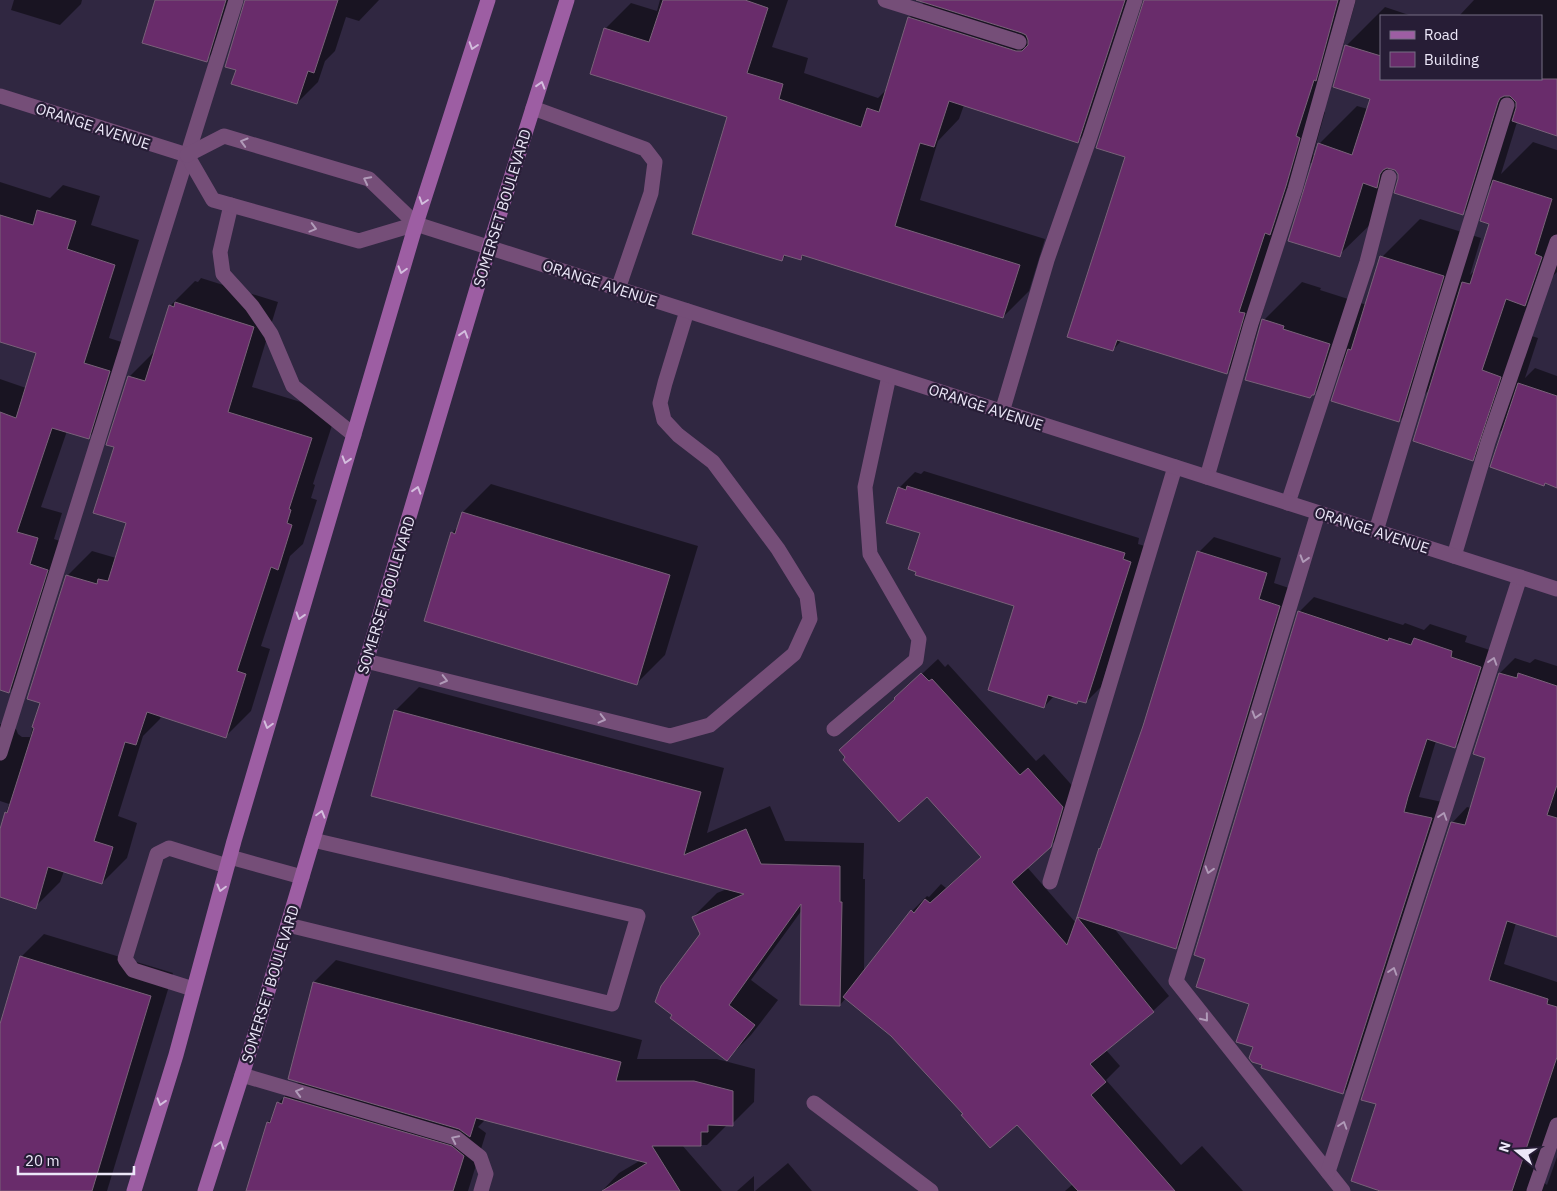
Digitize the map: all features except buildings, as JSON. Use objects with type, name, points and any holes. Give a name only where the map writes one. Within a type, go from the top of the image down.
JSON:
[{"type":"main road","points":[[134,1191],[176,1055],[228,862],[416,224],[488,0]]},
{"type":"main road","name":"SOMERSET BOULEVARD","points":[[205,1191],[288,925],[489,248],[567,0]]},
{"type":"street","points":[[0,753],[236,0]]},
{"type":"street","points":[[885,0],[1019,42]]},
{"type":"street","points":[[1002,412],[1047,260],[1135,0]]},
{"type":"street","points":[[1207,477],[1251,324],[1295,190],[1348,0]]},
{"type":"street","name":"ORANGE AVENUE","points":[[0,96],[187,156],[224,136],[361,176],[369,179],[416,224],[1557,589]]},
{"type":"street","points":[[1376,531],[1507,105]]},
{"type":"street","points":[[533,108],[645,149],[656,162],[651,193],[618,289]]},
{"type":"street","points":[[187,156],[213,200],[231,206],[359,241],[416,224]]},
{"type":"street","points":[[1288,503],[1367,262],[1389,177]]},
{"type":"street","points":[[231,206],[220,252],[223,274],[252,306],[272,334],[293,386],[354,435]]},
{"type":"street","points":[[1454,556],[1488,442],[1557,242]]},
{"type":"street","points":[[366,661],[670,736],[710,725],[794,654],[810,619],[807,596],[778,549],[713,462],[678,436],[664,420],[660,403],[687,311]]},
{"type":"street","points":[[834,730],[916,660],[919,639],[870,554],[865,487],[889,376]]},
{"type":"street","points":[[1050,882],[1175,467]]},
{"type":"street","points":[[1318,513],[1176,981],[1343,1191]]},
{"type":"street","points":[[1328,1172],[1520,577]]},
{"type":"street","points":[[288,925],[612,1004],[638,916],[313,840]]},
{"type":"street","points":[[193,989],[134,970],[125,959],[157,854],[169,848],[302,878]]},
{"type":"street","points":[[242,1075],[456,1138],[480,1157],[486,1174],[480,1191]]},
{"type":"street","points":[[814,1103],[932,1191]]},
{"type":"street","points":[[1534,1191],[1557,1125]]}]
